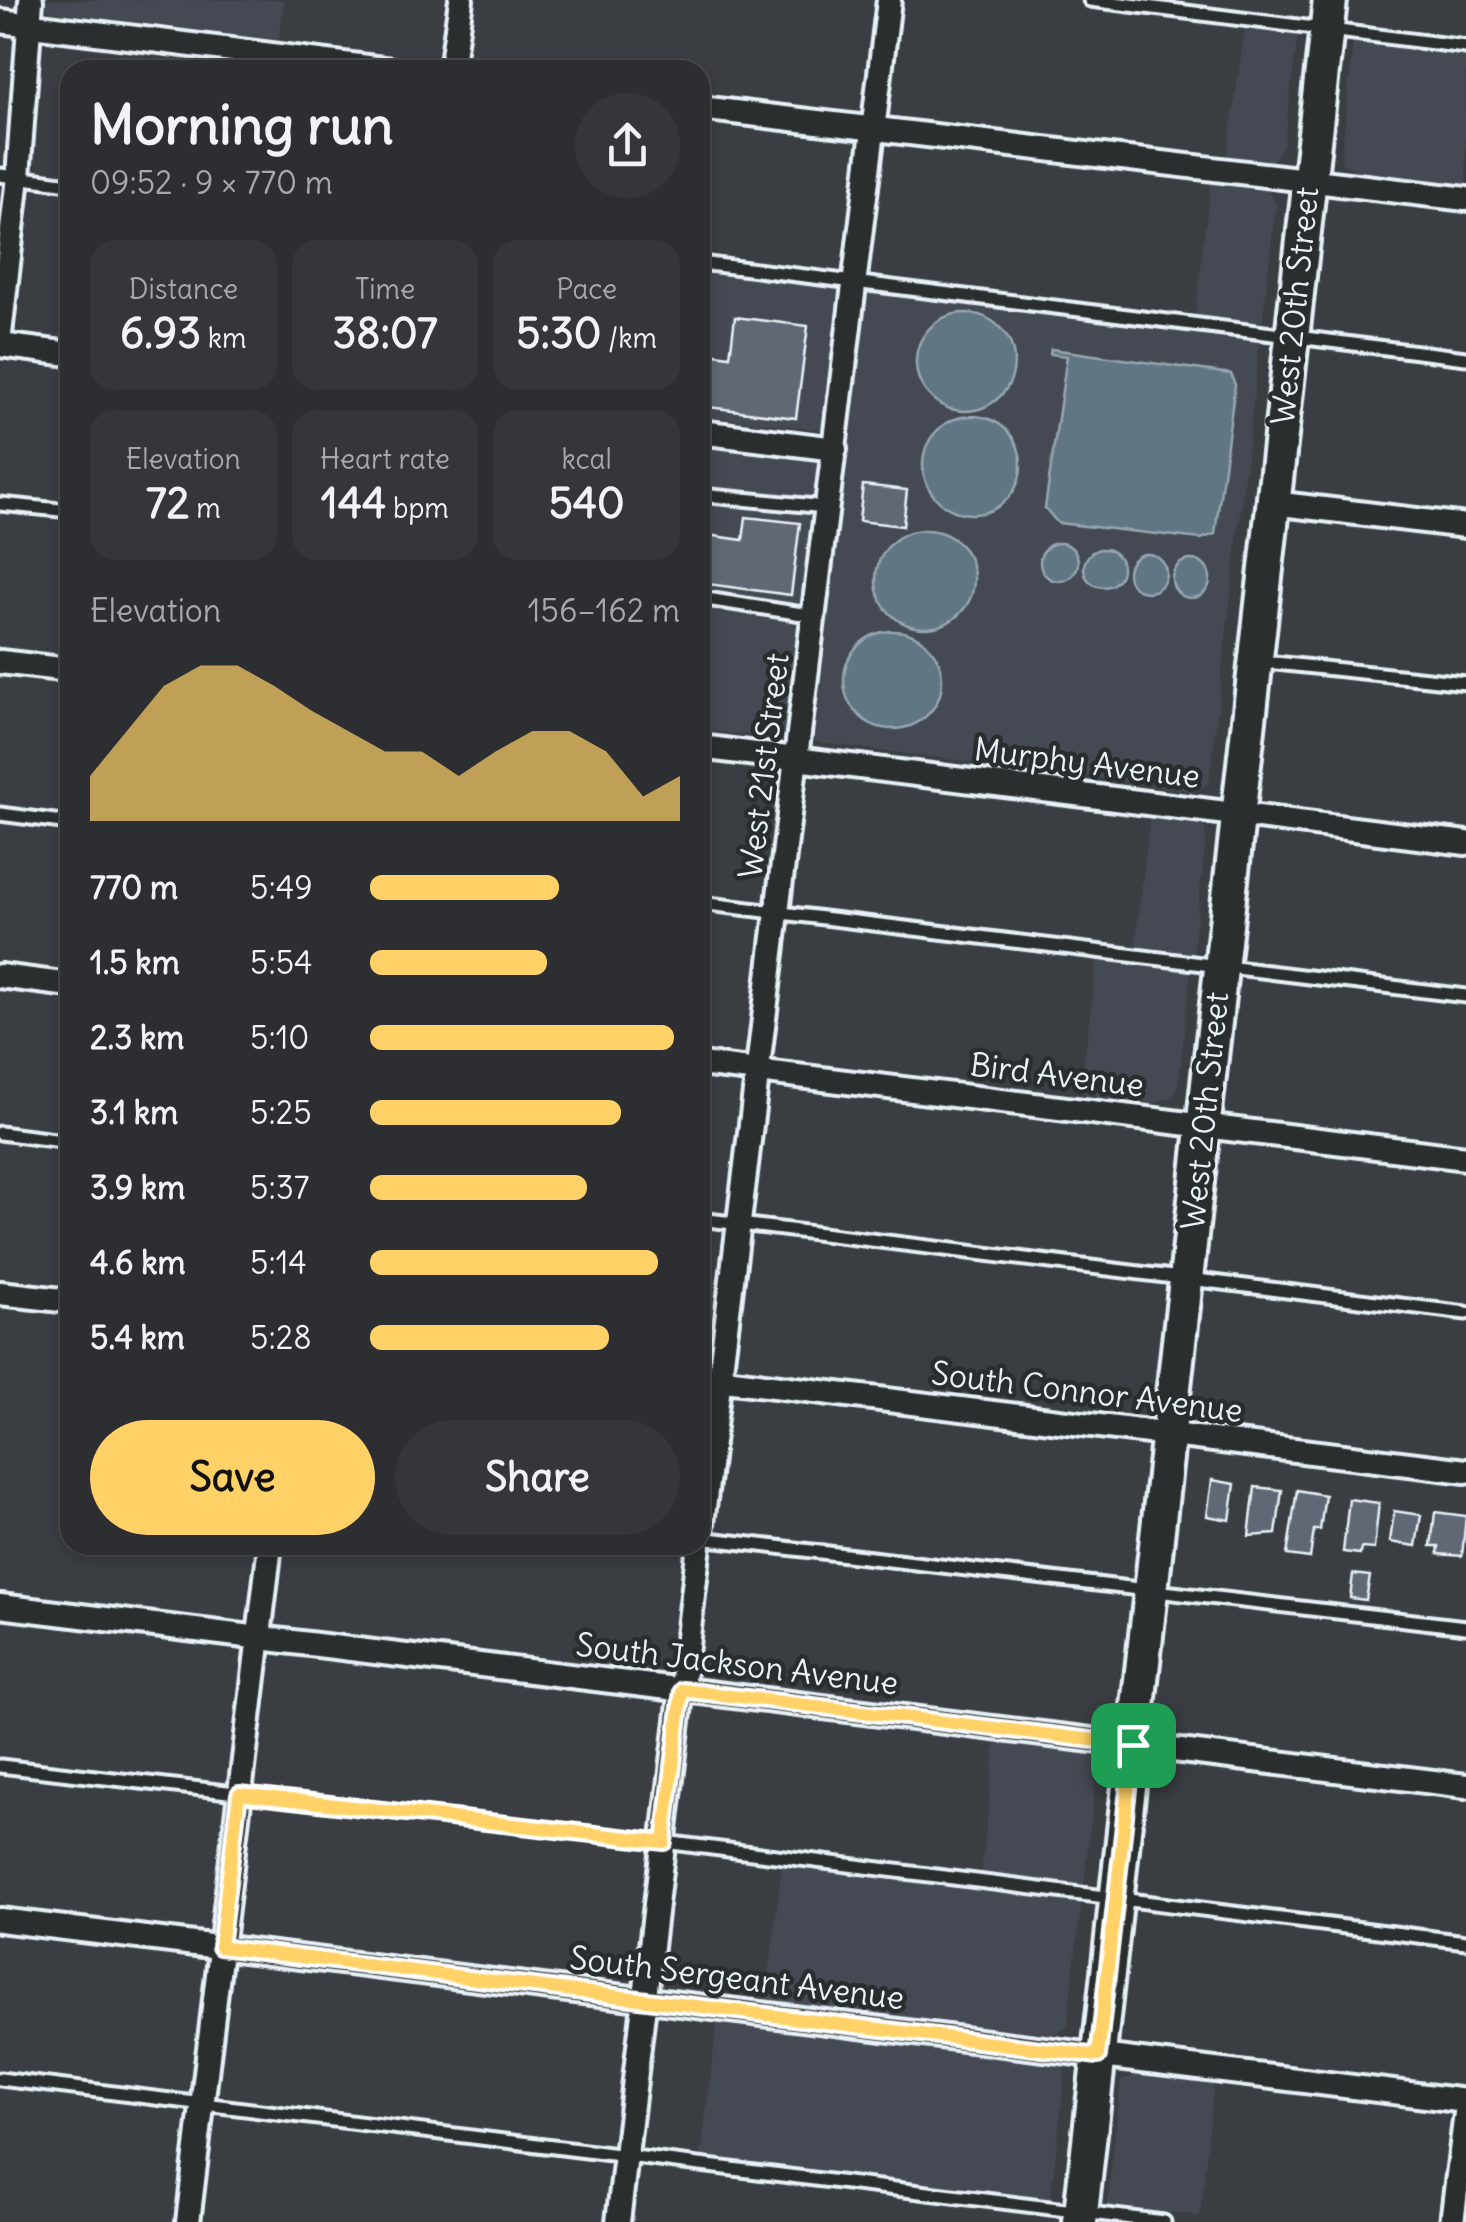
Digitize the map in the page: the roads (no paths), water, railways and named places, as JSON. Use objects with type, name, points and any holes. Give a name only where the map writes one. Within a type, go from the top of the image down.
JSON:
[{"type":"main road","name":"West 20th Street","points":[[1080,2217],[1328,15]]},
{"type":"street","points":[[0,334],[9,176],[30,0]]},
{"type":"street","points":[[452,60],[460,0]]},
{"type":"street","name":"West 21st Street","points":[[710,1378],[739,1224],[889,0]]},
{"type":"street","points":[[0,21],[312,60]]},
{"type":"street","points":[[710,109],[1466,199]]},
{"type":"street","points":[[0,345],[60,353]]},
{"type":"street","points":[[710,433],[835,449]]},
{"type":"street","points":[[1273,503],[1466,526]]},
{"type":"street","points":[[0,662],[60,669]]},
{"type":"street","name":"Murphy Avenue","points":[[710,747],[1466,843]]},
{"type":"street","points":[[0,976],[60,984]]},
{"type":"street","name":"Bird Avenue","points":[[710,1065],[1466,1158]]},
{"type":"street","points":[[0,1293],[60,1301]]},
{"type":"street","name":"South Connor Avenue","points":[[710,1378],[1466,1471]]},
{"type":"street","points":[[188,2222],[269,1555]]},
{"type":"street","name":"West 21st Street","points":[[618,2222],[698,1555]]},
{"type":"street","name":"South Jackson Avenue","points":[[0,1606],[1466,1786]]},
{"type":"street","name":"South Sergeant Avenue","points":[[0,1920],[1466,2101]]},
{"type":"street","points":[[1452,2222],[1466,2112]]},
{"type":"lane","points":[[1090,0],[1328,15],[1466,47]]},
{"type":"lane","points":[[9,176],[60,183]]},
{"type":"lane","points":[[710,264],[1466,358]]},
{"type":"lane","points":[[710,497],[826,507]]},
{"type":"lane","points":[[0,504],[60,510]]},
{"type":"lane","points":[[710,600],[815,616]]},
{"type":"lane","points":[[1256,661],[1466,684]]},
{"type":"lane","points":[[0,814],[60,822]]},
{"type":"lane","points":[[710,904],[1466,996]]},
{"type":"lane","points":[[0,1133],[60,1141]]},
{"type":"lane","points":[[710,1220],[1466,1313]]},
{"type":"lane","points":[[710,1541],[1466,1627]]},
{"type":"lane","points":[[0,1766],[664,1842],[1466,1942]]},
{"type":"lane","points":[[0,2079],[1080,2217],[1164,2222]]},
{"type":"water","points":[[965,313],[984,317],[1000,327],[1010,343],[1014,362],[1010,381],[1000,397],[984,407],[965,411],[946,407],[930,397],[920,381],[916,362],[920,343],[930,327],[946,317]]},
{"type":"water","points":[[1051,349],[1231,374],[1235,385],[1215,534],[1201,539],[1058,523],[1045,508],[1067,356],[1050,354]]},
{"type":"water","points":[[972,416],[991,420],[1007,430],[1017,446],[1021,465],[1017,484],[1007,500],[991,510],[972,514],[953,510],[937,500],[927,484],[923,465],[927,446],[937,430],[953,420]]},
{"type":"water","points":[[925,530],[944,534],[960,544],[970,560],[974,579],[970,598],[960,614],[944,624],[925,628],[906,624],[890,614],[880,598],[876,579],[880,560],[890,544],[906,534]]},
{"type":"water","points":[[1059,543],[1072,549],[1078,562],[1072,575],[1059,581],[1046,575],[1040,562],[1046,549]]},
{"type":"water","points":[[1103,549],[1116,555],[1122,568],[1116,581],[1103,587],[1090,581],[1084,568],[1090,555]]},
{"type":"water","points":[[1147,554],[1160,560],[1166,573],[1160,586],[1147,592],[1134,586],[1128,573],[1134,560]]},
{"type":"water","points":[[1191,560],[1204,566],[1210,579],[1204,592],[1191,598],[1178,592],[1172,579],[1178,566]]},
{"type":"water","points":[[893,631],[912,635],[928,645],[938,661],[942,680],[938,699],[928,715],[912,725],[893,729],[874,725],[858,715],[848,699],[844,680],[848,661],[858,645],[874,635]]}]
